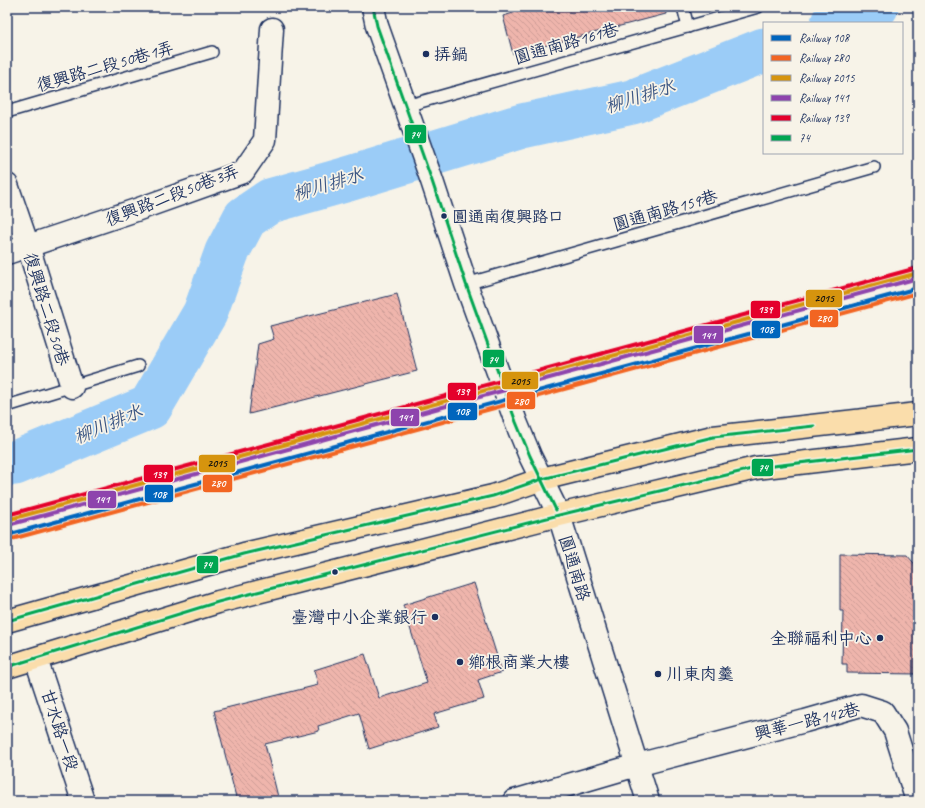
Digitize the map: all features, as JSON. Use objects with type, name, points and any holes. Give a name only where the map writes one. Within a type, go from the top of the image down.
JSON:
[{"type":"main road","points":[[7,621],[244,554],[494,496],[542,479],[713,437],[918,414]]},
{"type":"main road","points":[[7,666],[36,659],[218,602],[559,515],[756,468],[918,448]]},
{"type":"street","points":[[373,7],[377,26],[408,114]]},
{"type":"street","name":"復興路二段50巷3弄","points":[[7,253],[136,210],[243,172],[266,140],[272,29]]},
{"type":"street","name":"圓通南路","points":[[408,114],[466,284],[516,422],[530,456],[559,515],[648,801]]},
{"type":"street","name":"復興路二段50巷","points":[[7,185],[28,246],[72,387]]},
{"type":"street","name":"甘水路一段","points":[[36,659],[83,801]]},
{"type":"street","name":"興華一路142巷","points":[[514,801],[538,798],[637,765],[860,705],[883,712],[895,731],[917,801]]},
{"type":"lane","points":[[683,7],[688,27]]},
{"type":"lane","name":"圓通南路161巷","points":[[408,114],[688,27],[758,7]]},
{"type":"lane","name":"復興路二段50巷1弄","points":[[7,112],[212,52]]},
{"type":"lane","name":"圓通南路159巷","points":[[466,284],[874,167]]},
{"type":"lane","points":[[7,406],[138,366]]},
{"type":"building","points":[[516,7],[665,7],[666,14],[513,54],[503,16],[517,12]]},
{"type":"building","points":[[397,294],[417,371],[249,414],[258,344],[274,339],[270,326]]},
{"type":"building","name":"全聯福利中心","points":[[840,554],[907,555],[918,568],[918,674],[847,673],[847,664],[842,664],[843,611],[840,611]]},
{"type":"building","name":"鄉根商業大樓","points":[[474,583],[502,672],[478,680],[484,699],[434,714],[438,727],[369,749],[359,713],[318,726],[319,731],[265,744],[279,801],[237,801],[214,711],[318,685],[314,670],[365,654],[379,698],[427,683],[403,605]]},
{"type":"waterway","name":"柳川排水","points":[[836,22],[876,7]]},
{"type":"waterway","name":"柳川排水","points":[[7,464],[15,463],[150,407],[205,313],[227,252],[245,218],[270,201],[522,126],[632,102],[763,50]]},
{"type":"rail line","name":"139","points":[[7,515],[917,268]]},
{"type":"rail line","name":"2015","points":[[7,520],[918,273]]},
{"type":"rail line","name":"141","points":[[8,525],[918,278]]},
{"type":"rail line","name":"108","points":[[7,535],[918,288]]},
{"type":"rail line","name":"280","points":[[8,540],[918,293]]},
{"type":"transit line","name":"74","points":[[373,7],[377,26],[432,181],[466,284],[516,422],[530,456],[556,510]]},
{"type":"transit line","name":"74","points":[[7,621],[244,554],[493,496],[542,479],[713,437],[814,426]]},
{"type":"transit line","name":"74","points":[[7,667],[218,602],[559,515],[756,468],[918,449]]},
{"type":"place","name":"挵鍋","points":[[426,54]]},
{"type":"place","name":"圓通南復興路口","points":[[444,216]]},
{"type":"place","name":"臺灣中小企業銀行","points":[[435,617]]},
{"type":"place","name":"全聯福利中心","points":[[880,638]]},
{"type":"place","name":"鄉根商業大樓","points":[[460,662]]},
{"type":"place","name":"川東肉羹","points":[[658,674]]}]
